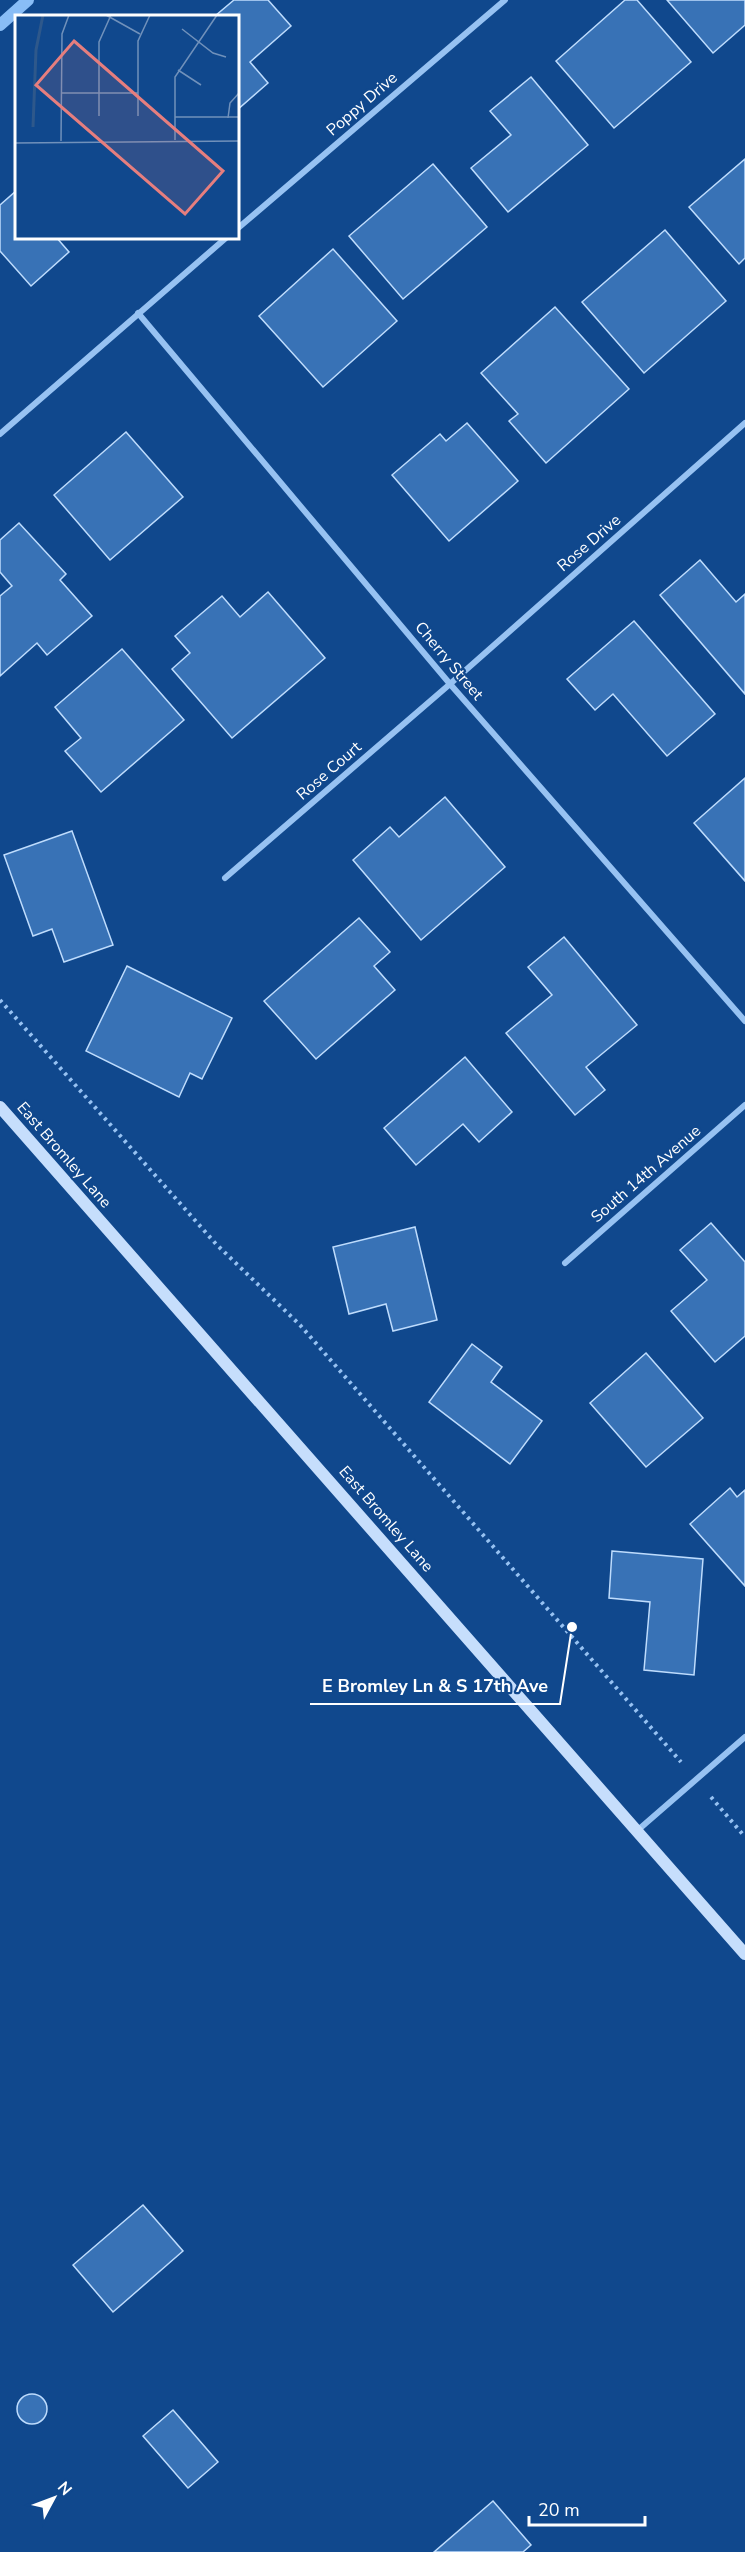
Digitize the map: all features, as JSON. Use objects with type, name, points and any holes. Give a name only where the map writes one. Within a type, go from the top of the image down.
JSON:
[{"type":"main road","name":"East Bromley Lane","points":[[0,1107],[745,1954]]},
{"type":"street","name":"Poppy Drive","points":[[238,228],[505,0]]},
{"type":"street","points":[[0,434],[226,238]]},
{"type":"street","name":"Cherry Street","points":[[138,314],[450,684],[745,1021]]},
{"type":"street","name":"Rose Drive","points":[[450,684],[745,423]]},
{"type":"street","name":"Rose Court","points":[[225,878],[450,684]]},
{"type":"street","name":"South 14th Avenue","points":[[565,1263],[745,1105]]},
{"type":"street","points":[[638,1830],[745,1737]]},
{"type":"path","points":[[0,1000],[216,1244],[300,1325],[745,1837]]},
{"type":"building","points":[[234,0],[268,0],[291,26],[250,62],[268,83],[238,109],[238,15],[216,15]]},
{"type":"building","points":[[625,0],[637,0],[691,62],[614,128],[556,61]]},
{"type":"building","points":[[667,0],[745,0],[745,25],[713,53]]},
{"type":"building","points":[[531,77],[588,145],[508,212],[471,168],[511,135],[490,111]]},
{"type":"building","points":[[745,159],[745,258],[739,264],[689,207]]},
{"type":"building","points":[[433,164],[487,227],[403,299],[349,236]]},
{"type":"building","points":[[15,192],[15,238],[57,238],[69,252],[31,286],[0,251],[0,205]]},
{"type":"building","points":[[665,230],[726,301],[644,373],[582,302]]},
{"type":"building","points":[[333,249],[397,321],[323,387],[259,316]]},
{"type":"building","points":[[555,307],[629,389],[546,463],[509,421],[518,414],[481,373]]},
{"type":"building","points":[[467,423],[518,481],[449,541],[392,475],[440,434],[446,441]]},
{"type":"building","points":[[126,432],[183,497],[110,560],[54,495]]},
{"type":"building","points":[[19,523],[66,574],[60,580],[92,616],[47,655],[37,643],[0,676],[0,596],[12,586],[0,572],[0,540]]},
{"type":"building","points":[[700,560],[736,602],[745,594],[745,694],[660,595]]},
{"type":"building","points":[[268,592],[325,658],[232,738],[172,669],[190,653],[175,636],[222,596],[240,617]]},
{"type":"building","points":[[634,621],[715,714],[667,756],[613,694],[595,710],[567,679]]},
{"type":"building","points":[[122,649],[184,720],[101,792],[65,751],[81,738],[55,707]]},
{"type":"building","points":[[745,778],[745,881],[694,823]]},
{"type":"building","points":[[445,797],[505,867],[421,940],[353,860],[390,827],[399,837]]},
{"type":"building","points":[[72,831],[113,945],[64,962],[52,929],[33,936],[4,855]]},
{"type":"building","points":[[359,918],[390,952],[374,966],[395,990],[316,1059],[264,1001]]},
{"type":"building","points":[[564,937],[637,1025],[586,1067],[605,1090],[575,1115],[506,1033],[552,995],[528,967]]},
{"type":"building","points":[[127,966],[232,1018],[202,1079],[190,1073],[179,1097],[86,1051]]},
{"type":"building","points":[[465,1057],[512,1112],[479,1142],[463,1124],[416,1165],[384,1128]]},
{"type":"building","points":[[711,1223],[745,1262],[745,1336],[715,1362],[671,1311],[707,1280],[680,1250]]},
{"type":"building","points":[[415,1227],[437,1320],[393,1331],[386,1304],[349,1314],[333,1247]]},
{"type":"building","points":[[472,1344],[502,1367],[491,1382],[542,1421],[510,1464],[429,1402]]},
{"type":"building","points":[[646,1353],[703,1418],[646,1467],[590,1403]]},
{"type":"building","points":[[730,1488],[737,1497],[745,1490],[745,1586],[690,1524]]},
{"type":"building","points":[[612,1551],[703,1559],[694,1675],[644,1670],[650,1602],[609,1598]]},
{"type":"building","points":[[143,2205],[183,2251],[113,2312],[73,2265]]},
{"type":"building","points":[[32,2394],[43,2398],[47,2409],[43,2420],[32,2424],[21,2420],[17,2409],[21,2398]]},
{"type":"building","points":[[173,2410],[218,2462],[188,2488],[143,2436]]},
{"type":"building","points":[[493,2501],[531,2545],[523,2552],[434,2552]]},
{"type":"waterway","points":[[0,25],[28,0]]},
{"type":"place","name":"E Bromley Ln & S 17th Ave","points":[[572,1627]]}]
